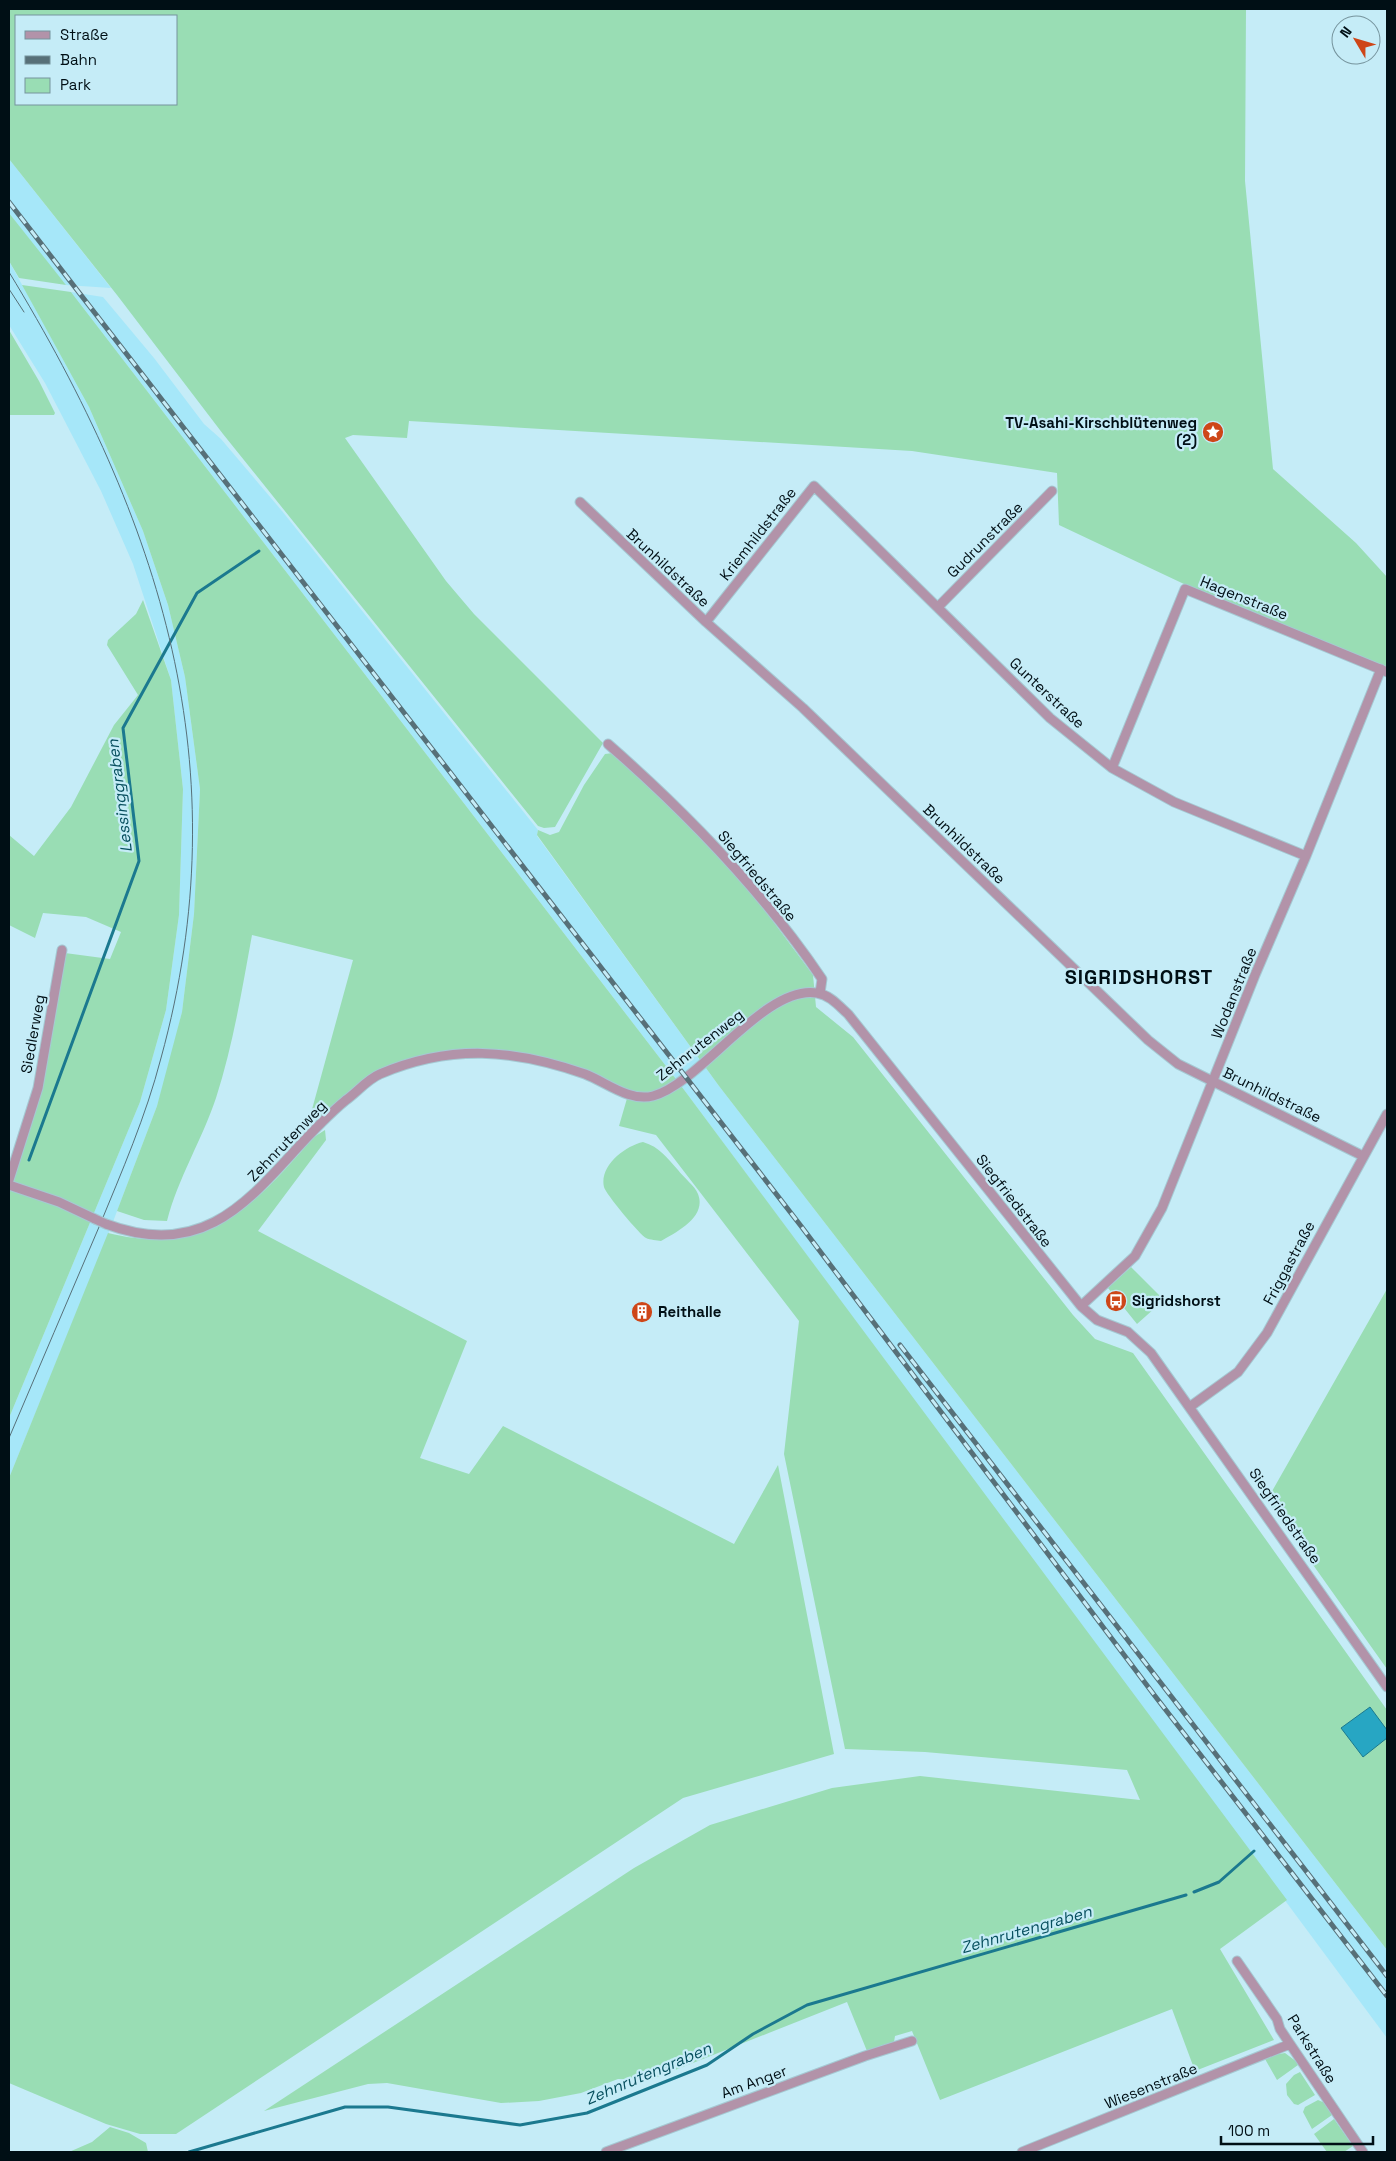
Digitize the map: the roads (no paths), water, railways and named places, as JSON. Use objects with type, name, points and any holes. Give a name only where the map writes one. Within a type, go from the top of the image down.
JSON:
[{"type":"street","name":"Gunterstraße","points":[[814,486],[1050,718],[1112,768],[1174,802],[1306,856]]},
{"type":"street","name":"Kriemhildstraße","points":[[706,622],[814,486]]},
{"type":"street","name":"Gudrunstraße","points":[[938,607],[1052,491]]},
{"type":"street","name":"Brunhildstraße","points":[[580,502],[706,622],[803,708],[1148,1040],[1178,1064],[1363,1156]]},
{"type":"street","name":"Hagenstraße","points":[[1112,768],[1185,589],[1384,671]]},
{"type":"street","name":"Wodanstraße","points":[[1081,1306],[1135,1256],[1162,1208],[1255,975],[1384,671]]},
{"type":"street","name":"Siegfriedstraße","points":[[608,744],[666,794],[736,866],[822,979],[820,993],[835,1001],[848,1014],[1081,1306],[1097,1320],[1128,1332],[1151,1353],[1191,1406],[1387,1687]]},
{"type":"street","name":"Siedlerweg","points":[[9,1180],[38,1088],[62,950]]},
{"type":"street","name":"Zehnrutenweg","points":[[9,1185],[59,1202],[106,1224],[131,1232],[168,1234],[207,1226],[224,1218],[254,1195],[322,1120],[378,1075],[428,1058],[482,1052],[534,1058],[587,1075],[628,1094],[651,1096],[678,1083],[714,1051],[782,1000],[798,993],[820,993]]},
{"type":"street","name":"Friggastraße","points":[[1191,1406],[1238,1372],[1267,1333],[1387,1114]]},
{"type":"street","name":"Parkstraße","points":[[1237,1961],[1277,2019],[1280,2029],[1363,2152]]},
{"type":"street","name":"Am Anger","points":[[606,2152],[865,2056],[912,2041]]},
{"type":"street","name":"Wiesenstraße","points":[[1023,2152],[1290,2044]]},
{"type":"waterway","name":"Lessinggraben","points":[[29,1160],[139,861],[123,728],[197,593],[259,551]]},
{"type":"waterway","name":"Zehnrutengraben","points":[[1194,1892],[1219,1882],[1254,1851]]},
{"type":"waterway","name":"Zehnrutengraben","points":[[189,2152],[345,2107],[388,2107],[520,2125],[587,2113],[707,2065],[753,2034],[807,2005],[1186,1895]]},
{"type":"tram line","points":[[9,272],[62,366],[108,459],[145,554],[172,650],[188,747],[192,848],[184,951],[155,1080],[141,1122],[99,1227],[9,1438]]},
{"type":"tram line","points":[[9,289],[24,312]]},
{"type":"railway","points":[[9,202],[801,1226],[1155,1696],[1387,1996]]},
{"type":"railway","points":[[900,1345],[1387,1976]]},
{"type":"place","name":"TV-Asahi-Kirschblütenweg (2)","points":[[1213,432]]},
{"type":"place","name":"Sigridshorst","points":[[1116,1301]]},
{"type":"place","name":"Reithalle","points":[[642,1312]]},
{"type":"district","name":"SIGRIDSHORST","points":[[1139,977]]}]
